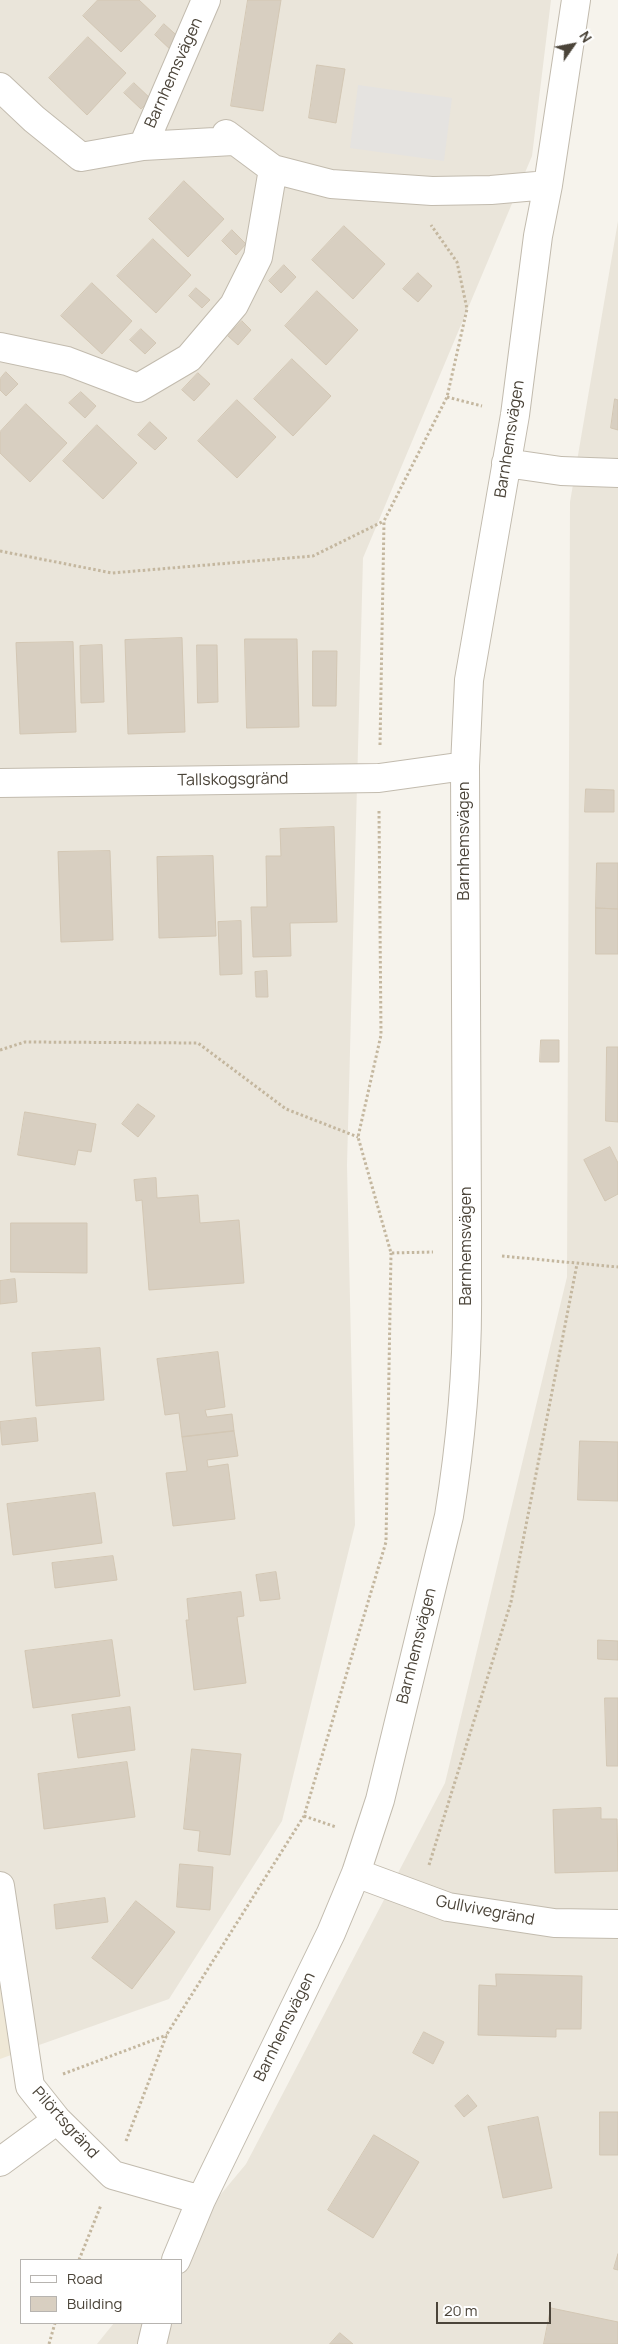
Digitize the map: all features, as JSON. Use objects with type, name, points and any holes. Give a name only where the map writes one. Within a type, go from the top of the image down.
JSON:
[{"type":"street","name":"Barnhemsvägen","points":[[142,146],[206,0]]},
{"type":"street","name":"Barnhemsvägen","points":[[176,2259],[201,2200],[331,1934],[356,1873],[380,1800],[449,1516],[456,1469],[468,1343],[465,766],[469,680],[515,415],[538,236],[548,185],[576,0]]},
{"type":"street","name":"Barnhemsvägen","points":[[0,87],[34,119],[81,157],[142,146],[230,138],[273,169],[331,184],[412,190],[491,190],[548,185]]},
{"type":"street","points":[[0,347],[67,361],[138,388],[188,358],[234,305],[258,257],[273,169]]},
{"type":"street","points":[[506,463],[561,471],[618,473]]},
{"type":"street","name":"Tallskogsgränd","points":[[0,783],[379,778],[465,766]]},
{"type":"street","name":"Gullvivegränd","points":[[356,1873],[448,1907],[554,1923],[618,1924]]},
{"type":"street","name":"Pilörtsgränd","points":[[0,1886],[30,2086],[57,2120],[112,2175],[201,2200]]},
{"type":"street","points":[[0,2162],[57,2120]]},
{"type":"street","points":[[152,2344],[157,2324]]},
{"type":"path","points":[[79,2259],[167,2034],[304,1816],[386,1542],[391,1253],[358,1137],[381,1035],[379,778],[384,521],[447,397],[467,309],[457,262],[426,217],[412,190]]},
{"type":"path","points":[[0,551],[112,573],[313,556],[384,521]]},
{"type":"path","points":[[0,1050],[25,1042],[198,1043],[286,1108],[358,1137]]},
{"type":"path","points":[[391,1253],[436,1252]]},
{"type":"path","points":[[510,1257],[618,1267]]},
{"type":"path","points":[[420,1861],[429,1865],[511,1602],[578,1264]]},
{"type":"path","points":[[304,1816],[368,1837]]},
{"type":"path","points":[[30,2086],[167,2034]]},
{"type":"path","points":[[49,2344],[55,2324]]},
{"type":"shaded area","points":[[0,0],[551,0],[532,156],[363,558],[347,1165],[355,1525],[282,1821],[169,1999],[25,2050],[0,1904]]},
{"type":"shaded area","points":[[358,85],[452,98],[444,161],[350,148]]},
{"type":"shaded area","points":[[618,221],[618,2344],[97,2344],[113,2324],[182,2324],[182,2259],[167,2259],[246,2164],[445,1783],[567,1277],[570,502]]},
{"type":"shaded area","points":[[0,1904],[25,2050],[0,2059]]},
{"type":"building","points":[[98,0],[139,0],[156,16],[121,52],[83,16]]},
{"type":"building","points":[[248,0],[281,0],[263,111],[231,106]]},
{"type":"building","points":[[164,24],[183,41],[173,52],[155,35]]},
{"type":"building","points":[[88,37],[126,73],[87,115],[49,78]]},
{"type":"building","points":[[317,65],[345,69],[336,123],[309,118]]},
{"type":"building","points":[[134,83],[151,99],[141,109],[124,93]]},
{"type":"building","points":[[184,181],[224,219],[188,257],[149,219]]},
{"type":"building","points":[[344,226],[385,264],[353,299],[312,260]]},
{"type":"building","points":[[232,230],[246,244],[236,255],[222,241]]},
{"type":"building","points":[[153,239],[191,275],[156,313],[117,276]]},
{"type":"building","points":[[284,265],[296,277],[281,293],[269,281]]},
{"type":"building","points":[[418,273],[432,286],[418,302],[403,289]]},
{"type":"building","points":[[92,283],[132,321],[102,354],[61,316]]},
{"type":"building","points":[[196,288],[210,300],[202,308],[189,296]]},
{"type":"building","points":[[317,291],[358,330],[326,365],[285,326]]},
{"type":"building","points":[[242,321],[251,330],[238,345],[228,336]]},
{"type":"building","points":[[141,329],[156,343],[145,354],[130,340]]},
{"type":"building","points":[[292,359],[331,396],[293,436],[254,399]]},
{"type":"building","points":[[6,372],[18,384],[6,396],[0,390],[0,379]]},
{"type":"building","points":[[198,373],[210,384],[194,401],[182,390]]},
{"type":"building","points":[[81,392],[96,406],[85,418],[69,403]]},
{"type":"building","points":[[615,399],[618,400],[618,430],[611,428]]},
{"type":"building","points":[[237,400],[276,437],[237,478],[198,441]]},
{"type":"building","points":[[26,404],[67,443],[30,482],[0,453],[0,432]]},
{"type":"building","points":[[150,422],[167,438],[155,450],[138,435]]},
{"type":"building","points":[[97,425],[137,463],[103,499],[63,461]]},
{"type":"building","points":[[182,638],[185,732],[128,734],[125,640]]},
{"type":"building","points":[[245,639],[297,639],[299,727],[247,728]]},
{"type":"building","points":[[73,642],[76,732],[20,734],[16,643]]},
{"type":"building","points":[[102,645],[104,702],[81,703],[80,646]]},
{"type":"building","points":[[197,645],[217,645],[218,702],[198,703]]},
{"type":"building","points":[[313,651],[337,651],[336,706],[313,706]]},
{"type":"building","points":[[586,789],[614,790],[614,812],[585,812]]},
{"type":"building","points":[[334,827],[337,922],[290,923],[291,956],[253,957],[251,907],[267,907],[266,856],[281,856],[280,829]]},
{"type":"building","points":[[110,851],[113,940],[61,942],[58,852]]},
{"type":"building","points":[[213,856],[216,936],[159,938],[157,857]]},
{"type":"building","points":[[597,863],[618,863],[618,909],[596,908]]},
{"type":"building","points":[[596,908],[618,909],[618,954],[596,954]]},
{"type":"building","points":[[241,921],[242,974],[220,975],[218,922]]},
{"type":"building","points":[[267,971],[268,997],[256,997],[255,972]]},
{"type":"building","points":[[541,1040],[559,1040],[559,1062],[540,1062]]},
{"type":"building","points":[[607,1047],[618,1047],[618,1122],[606,1121]]},
{"type":"building","points":[[138,1104],[155,1116],[138,1137],[122,1124]]},
{"type":"building","points":[[25,1112],[96,1124],[91,1152],[78,1150],[75,1165],[18,1155]]},
{"type":"building","points":[[610,1147],[618,1163],[618,1194],[605,1201],[584,1160]]},
{"type":"building","points":[[156,1178],[157,1198],[198,1195],[200,1223],[239,1220],[244,1283],[149,1290],[142,1200],[136,1201],[134,1180]]},
{"type":"building","points":[[11,1223],[87,1223],[87,1273],[11,1272]]},
{"type":"building","points":[[15,1279],[17,1302],[0,1304],[0,1281]]},
{"type":"building","points":[[100,1348],[104,1400],[36,1406],[32,1353]]},
{"type":"building","points":[[218,1352],[225,1407],[205,1410],[207,1417],[232,1414],[234,1431],[182,1437],[179,1413],[165,1415],[157,1359]]},
{"type":"building","points":[[36,1418],[38,1441],[2,1445],[0,1422]]},
{"type":"building","points":[[234,1431],[238,1456],[207,1460],[208,1467],[228,1464],[235,1519],[173,1526],[166,1473],[187,1471],[182,1437]]},
{"type":"building","points":[[580,1441],[618,1442],[618,1501],[578,1500]]},
{"type":"building","points":[[95,1493],[102,1543],[13,1555],[7,1504]]},
{"type":"building","points":[[113,1556],[117,1580],[55,1588],[52,1563]]},
{"type":"building","points":[[276,1572],[280,1599],[260,1601],[256,1575]]},
{"type":"building","points":[[241,1592],[244,1616],[237,1617],[246,1683],[194,1690],[186,1620],[189,1620],[187,1599]]},
{"type":"building","points":[[112,1640],[120,1696],[33,1708],[25,1651]]},
{"type":"building","points":[[598,1640],[618,1641],[618,1660],[598,1659]]},
{"type":"building","points":[[605,1698],[618,1698],[618,1766],[607,1766]]},
{"type":"building","points":[[130,1707],[135,1750],[78,1758],[72,1715]]},
{"type":"building","points":[[192,1749],[241,1754],[230,1855],[198,1851],[200,1831],[184,1829]]},
{"type":"building","points":[[127,1762],[135,1817],[44,1829],[38,1774]]},
{"type":"building","points":[[601,1808],[601,1819],[617,1819],[618,1871],[555,1873],[553,1810]]},
{"type":"building","points":[[180,1864],[213,1867],[210,1910],[177,1907]]},
{"type":"building","points":[[105,1898],[108,1922],[56,1929],[54,1905]]},
{"type":"building","points":[[136,1901],[175,1932],[132,1989],[92,1958]]},
{"type":"building","points":[[496,1974],[582,1976],[581,2029],[556,2029],[556,2037],[478,2035],[479,1985],[496,1986]]},
{"type":"building","points":[[424,2032],[444,2042],[433,2064],[413,2053]]},
{"type":"building","points":[[468,2095],[477,2106],[464,2117],[455,2106]]},
{"type":"building","points":[[600,2112],[618,2112],[618,2155],[600,2155]]},
{"type":"building","points":[[538,2117],[552,2188],[503,2198],[488,2127]]},
{"type":"building","points":[[374,2135],[419,2162],[373,2238],[328,2210]]},
{"type":"building","points":[[618,2254],[618,2270],[614,2269]]},
{"type":"building","points":[[551,2308],[618,2322],[618,2344],[544,2344]]},
{"type":"building","points":[[340,2333],[353,2344],[330,2344]]}]
